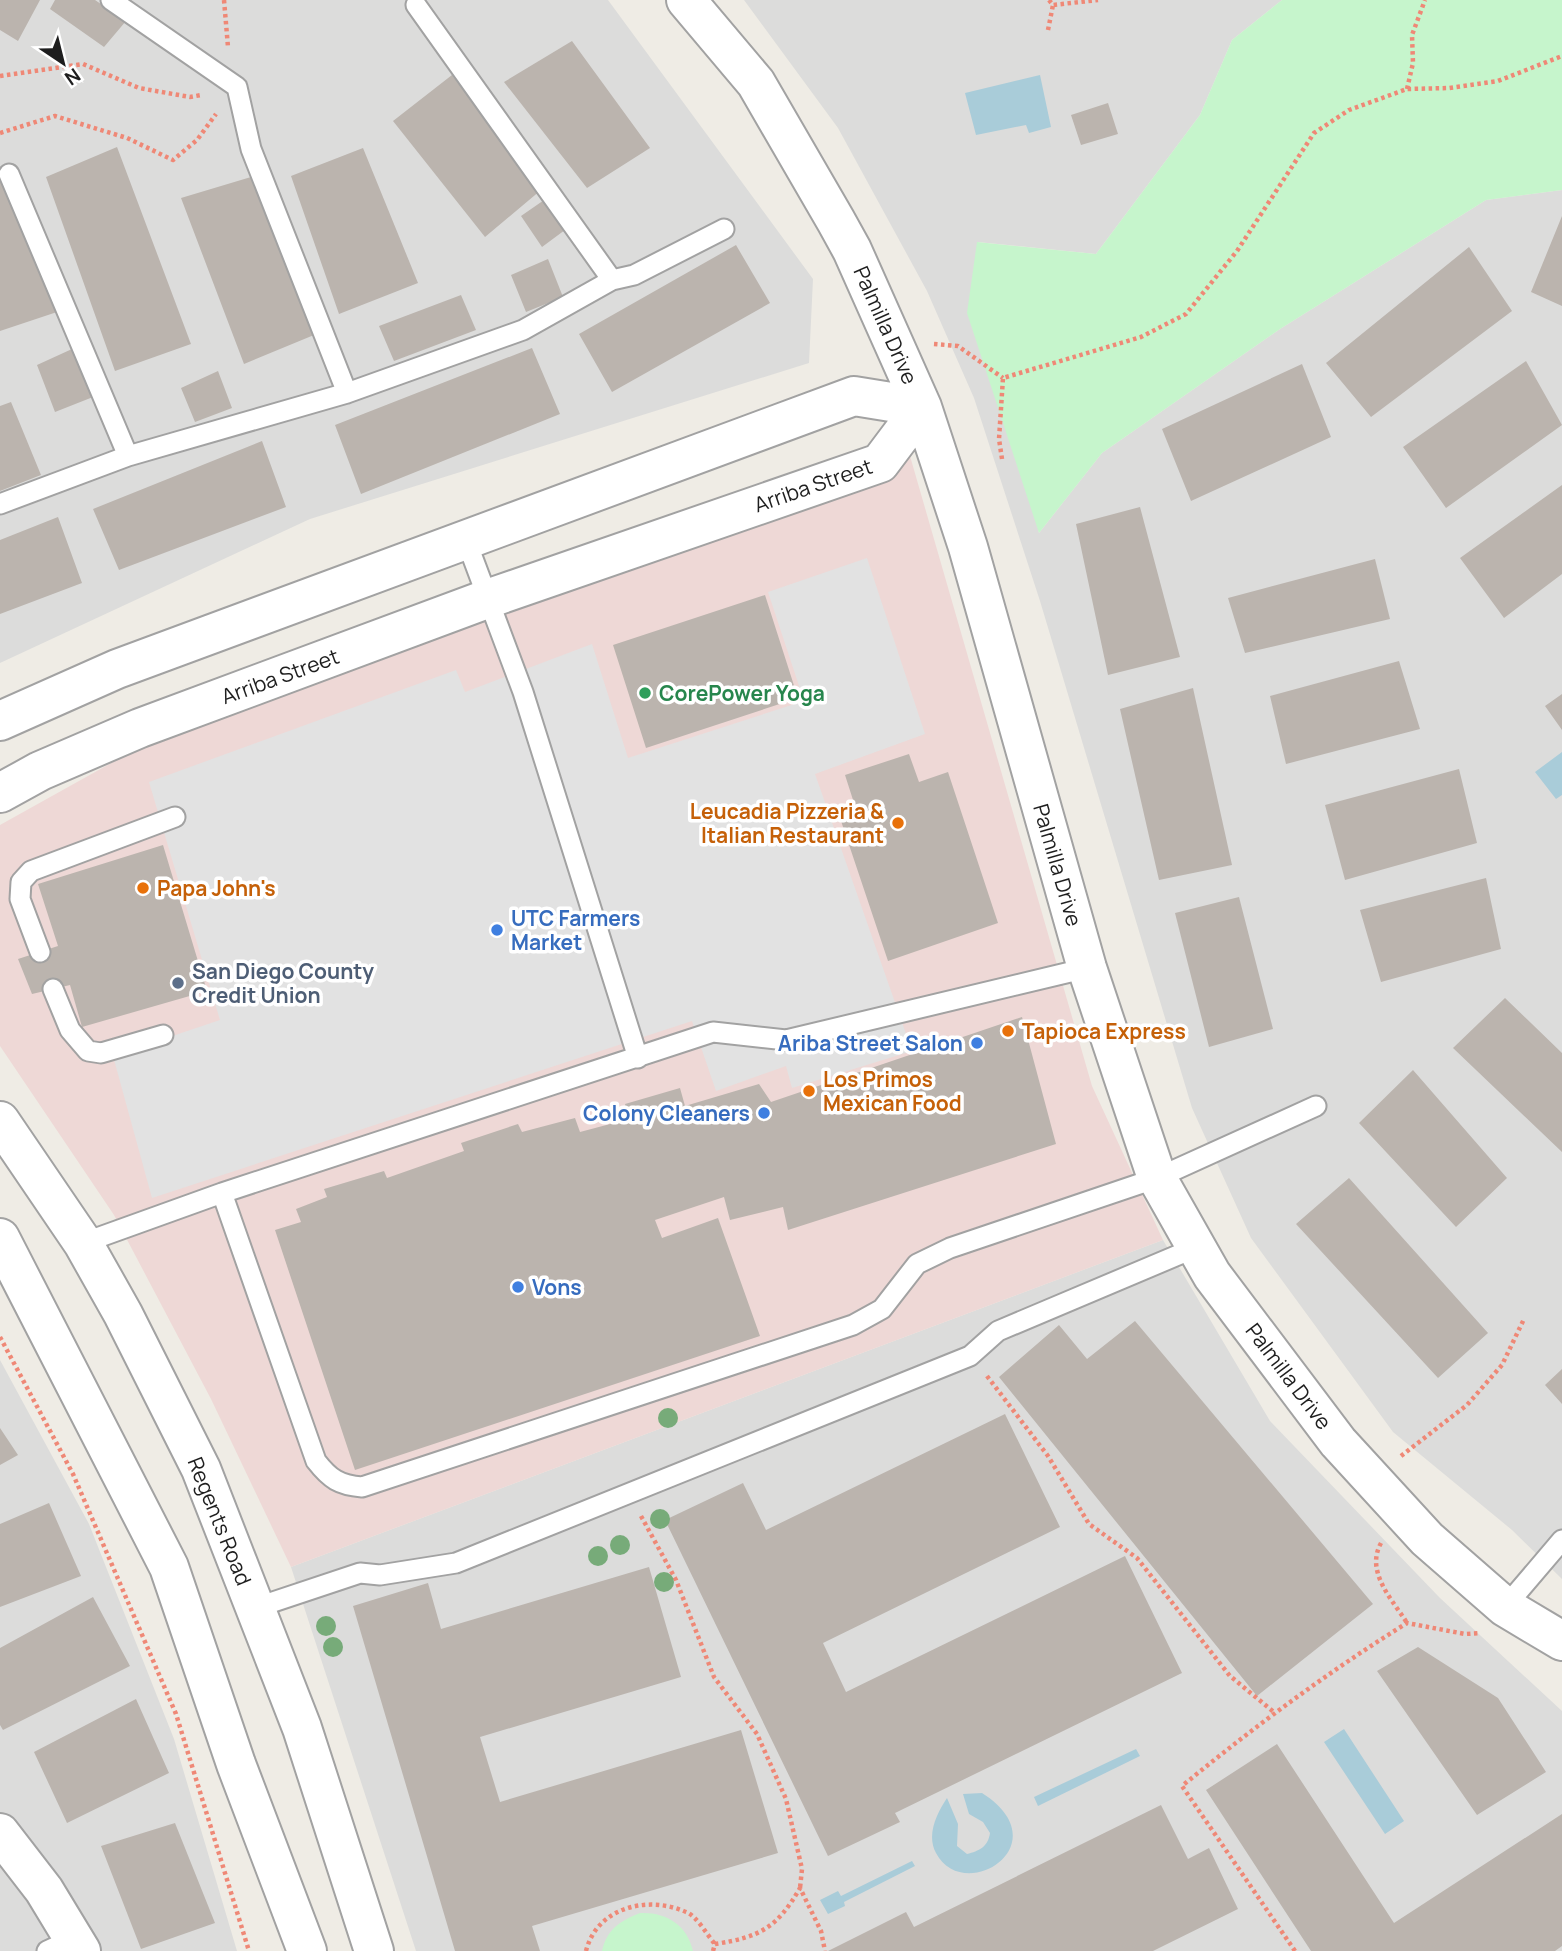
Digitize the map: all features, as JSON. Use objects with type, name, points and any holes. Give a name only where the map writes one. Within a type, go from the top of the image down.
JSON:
[{"type":"street","name":"Palmilla Drive","points":[[686,0],[756,83],[852,250],[922,407],[968,547],[1087,968],[1157,1178],[1220,1286],[1338,1441],[1427,1539],[1505,1607],[1553,1636]]},
{"type":"street","points":[[0,721],[117,669],[854,396],[922,407]]},
{"type":"street","name":"Arriba Street","points":[[0,793],[40,771],[140,728],[487,599],[880,463],[922,407]]},
{"type":"street","name":"Regents Road","points":[[0,1121],[83,1243],[123,1314],[201,1469],[302,1728],[374,1951]]},
{"type":"street","points":[[0,1238],[169,1567],[236,1764],[307,1951]]},
{"type":"street","points":[[0,1833],[44,1890],[67,1947]]},
{"type":"lane","points":[[111,0],[236,87],[251,149],[347,393]]},
{"type":"lane","points":[[416,5],[612,279]]},
{"type":"lane","points":[[9,174],[128,456]]},
{"type":"lane","points":[[0,504],[128,456],[347,393],[523,330],[612,279],[634,275],[724,229]]},
{"type":"lane","points":[[466,540],[523,692],[638,1058]]},
{"type":"lane","points":[[40,952],[20,899],[21,882],[32,871],[175,817]]},
{"type":"lane","points":[[83,1243],[222,1193],[713,1032],[786,1040],[1087,968]]},
{"type":"lane","points":[[53,989],[70,1030],[88,1051],[101,1053],[163,1035]]},
{"type":"lane","points":[[222,1193],[316,1461],[328,1477],[342,1485],[362,1487],[853,1325],[882,1309],[917,1264],[950,1248],[1157,1178],[1316,1106]]},
{"type":"lane","points":[[255,1608],[360,1573],[380,1575],[456,1563],[970,1356],[998,1331],[1197,1247]]},
{"type":"lane","points":[[1505,1607],[1562,1540]]},
{"type":"path","points":[[0,133],[55,116],[127,138],[173,160],[197,140],[236,87],[224,26],[224,0]]},
{"type":"path","points":[[1048,30],[1051,2],[1098,0]]},
{"type":"path","points":[[1407,89],[1413,63],[1412,35],[1425,0]]},
{"type":"path","points":[[1003,378],[1141,337],[1186,314],[1237,251],[1314,133],[1349,110],[1407,89],[1448,89],[1498,81],[1562,56]]},
{"type":"path","points":[[0,76],[83,64],[139,88],[190,97],[236,87]]},
{"type":"path","points":[[893,341],[958,346],[1003,378]]},
{"type":"path","points":[[1002,458],[999,439],[1003,378]]},
{"type":"path","points":[[1372,1479],[1467,1405],[1502,1365],[1524,1319]]},
{"type":"path","points":[[0,1337],[73,1474],[176,1714],[249,1951]]},
{"type":"path","points":[[970,1356],[1048,1456],[1089,1524],[1138,1558],[1230,1676],[1275,1713]]},
{"type":"path","points":[[631,1492],[647,1530],[676,1580],[715,1677],[757,1734],[786,1799],[802,1869],[800,1888],[785,1913],[772,1926],[747,1939],[715,1944]]},
{"type":"path","points":[[1400,1509],[1376,1552],[1377,1576],[1407,1623]]},
{"type":"path","points":[[1295,1951],[1182,1786],[1275,1713],[1354,1656],[1407,1623],[1465,1634],[1553,1636]]},
{"type":"path","points":[[800,1888],[821,1931],[825,1951]]},
{"type":"path","points":[[586,1951],[589,1940],[607,1916],[648,1902],[689,1912],[715,1944]]},
{"type":"path","points":[[713,1951],[715,1944]]},
{"type":"shaded area","points":[[0,0],[608,0],[813,279],[809,363],[310,519],[0,663]]},
{"type":"shaded area","points":[[744,0],[1282,0],[1232,40],[1200,115],[1096,254],[978,242],[1039,533],[1102,453],[1280,329],[1486,200],[1562,190],[1562,1579],[1512,1530],[1393,1432],[1251,1238],[1192,1108],[1040,601],[974,398],[927,291],[838,128]]},
{"type":"shaded area","points":[[910,456],[1092,1086],[1163,1240],[291,1567],[211,1399],[114,1215],[0,1046],[0,825],[131,752]]},
{"type":"shaded area","points":[[867,558],[925,734],[815,774],[912,1051],[792,1088],[786,1066],[716,1091],[692,1021],[152,1198],[113,1056],[220,1020],[149,782],[456,670],[465,692],[592,644],[628,758],[804,701],[768,592]]},
{"type":"shaded area","points":[[1163,1240],[1270,1421],[1440,1598],[1562,1711],[1562,1951],[416,1951],[291,1567]]},
{"type":"shaded area","points":[[0,1360],[89,1524],[174,1739],[237,1951],[0,1951]]},
{"type":"green space","points":[[1282,0],[1562,0],[1562,190],[1486,200],[1280,329],[1102,453],[1039,533],[967,313],[977,242],[1096,254],[1200,115],[1232,40]]},
{"type":"green space","points":[[640,1913],[659,1915],[681,1927],[693,1951],[602,1951],[607,1937],[615,1927]]},
{"type":"water","points":[[1040,75],[1051,127],[1029,133],[1026,125],[976,135],[965,93]]},
{"type":"water","points":[[1562,752],[1562,795],[1556,799],[1535,772]]},
{"type":"water","points":[[1344,1729],[1404,1821],[1385,1834],[1324,1742]]},
{"type":"water","points":[[1136,1749],[1140,1756],[1038,1806],[1034,1797]]},
{"type":"water","points":[[982,1793],[1004,1812],[1013,1831],[1010,1848],[1000,1862],[984,1871],[966,1873],[949,1868],[933,1846],[932,1832],[936,1817],[947,1798],[958,1824],[957,1846],[967,1854],[982,1848],[990,1833],[983,1822],[969,1814],[963,1794]]},
{"type":"water","points":[[912,1861],[915,1866],[844,1902],[845,1906],[828,1914],[820,1900],[838,1891],[841,1896]]},
{"type":"building","points":[[0,0],[40,0],[18,41],[0,30]]},
{"type":"building","points":[[55,0],[95,0],[126,21],[104,47],[50,9]]},
{"type":"building","points":[[572,41],[650,148],[587,188],[504,82]]},
{"type":"building","points":[[452,75],[541,190],[485,237],[393,121]]},
{"type":"building","points":[[1108,103],[1118,134],[1081,145],[1071,115]]},
{"type":"building","points":[[117,147],[191,344],[115,371],[46,177]]},
{"type":"building","points":[[363,148],[418,283],[339,314],[291,176]]},
{"type":"building","points":[[0,172],[57,312],[0,331]]},
{"type":"building","points":[[251,177],[314,335],[244,364],[181,198]]},
{"type":"building","points":[[547,198],[569,227],[542,247],[521,216]]},
{"type":"building","points":[[1562,216],[1562,306],[1531,292]]},
{"type":"building","points":[[736,245],[770,303],[612,392],[579,334]]},
{"type":"building","points":[[1469,247],[1512,311],[1371,417],[1326,363]]},
{"type":"building","points":[[548,259],[563,297],[526,312],[511,275]]},
{"type":"building","points":[[461,295],[476,330],[394,361],[379,326]]},
{"type":"building","points":[[532,348],[560,414],[361,494],[335,425]]},
{"type":"building","points":[[72,349],[93,397],[55,412],[37,365]]},
{"type":"building","points":[[1526,361],[1562,425],[1446,508],[1403,447]]},
{"type":"building","points":[[1302,364],[1331,437],[1191,501],[1162,429]]},
{"type":"building","points":[[218,371],[232,408],[195,422],[181,388]]},
{"type":"building","points":[[11,402],[41,475],[0,491],[0,406]]},
{"type":"building","points":[[262,441],[286,507],[119,570],[93,509]]},
{"type":"building","points":[[1562,485],[1562,574],[1504,618],[1460,558]]},
{"type":"building","points":[[1140,507],[1180,657],[1108,675],[1076,524]]},
{"type":"building","points":[[58,517],[82,583],[0,614],[0,540]]},
{"type":"building","points":[[1375,559],[1390,619],[1245,653],[1228,598]]},
{"type":"building","points":[[765,595],[798,698],[646,748],[613,645]]},
{"type":"building","points":[[1399,661],[1420,729],[1286,764],[1270,696]]},
{"type":"building","points":[[1193,688],[1232,865],[1159,880],[1120,709]]},
{"type":"building","points":[[1562,694],[1562,730],[1545,706]]},
{"type":"building","points":[[909,754],[919,782],[948,772],[998,923],[888,961],[837,809],[854,803],[845,775]]},
{"type":"building","points":[[1459,769],[1477,843],[1345,880],[1325,805]]},
{"type":"building","points":[[163,845],[207,991],[82,1027],[70,985],[32,994],[18,959],[58,946],[38,884]]},
{"type":"building","points":[[1486,878],[1501,949],[1381,982],[1360,910]]},
{"type":"building","points":[[1239,897],[1273,1029],[1209,1047],[1175,913]]},
{"type":"building","points":[[1505,998],[1562,1053],[1562,1152],[1453,1048]]},
{"type":"building","name":"Vons","points":[[1022,1017],[1056,1144],[788,1230],[783,1207],[730,1220],[724,1197],[655,1220],[662,1238],[718,1218],[760,1336],[355,1470],[275,1230],[301,1222],[296,1209],[327,1197],[324,1189],[384,1171],[387,1178],[464,1151],[461,1143],[518,1124],[522,1132],[575,1118],[580,1132],[629,1119],[625,1104],[680,1088],[685,1106],[759,1084],[771,1102]]},
{"type":"building","points":[[1413,1070],[1507,1178],[1456,1227],[1359,1123]]},
{"type":"building","points":[[1349,1178],[1488,1333],[1438,1378],[1296,1224]]},
{"type":"building","points":[[1135,1321],[1373,1604],[1257,1696],[999,1377],[1059,1325],[1087,1359]]},
{"type":"building","points":[[1562,1369],[1562,1404],[1545,1385]]},
{"type":"building","points":[[1005,1414],[1060,1527],[823,1643],[846,1692],[1125,1556],[1182,1673],[895,1813],[900,1822],[828,1856],[665,1520],[743,1483],[766,1530]]},
{"type":"building","points":[[0,1428],[18,1455],[0,1465]]},
{"type":"building","points":[[49,1503],[81,1576],[0,1607],[0,1524]]},
{"type":"building","points":[[649,1567],[681,1677],[480,1737],[500,1802],[741,1730],[778,1853],[532,1926],[540,1951],[455,1951],[353,1606],[428,1583],[441,1629]]},
{"type":"building","points":[[93,1597],[130,1666],[3,1730],[0,1725],[0,1648]]},
{"type":"building","points":[[1418,1647],[1498,1698],[1546,1772],[1477,1815],[1377,1671]]},
{"type":"building","points":[[136,1699],[169,1773],[67,1823],[34,1752]]},
{"type":"building","points":[[1277,1744],[1394,1923],[1562,1814],[1562,1946],[1555,1951],[1311,1951],[1206,1790]]},
{"type":"building","points":[[1161,1805],[1188,1859],[1209,1848],[1238,1909],[1153,1951],[828,1951],[906,1912],[914,1927]]},
{"type":"building","points":[[175,1823],[215,1923],[141,1949],[101,1846]]},
{"type":"place","name":"CorePower Yoga","points":[[645,693]]},
{"type":"place","name":"Leucadia Pizzeria & Italian Restaurant","points":[[898,823]]},
{"type":"place","name":"Papa John's","points":[[143,888]]},
{"type":"place","name":"UTC Farmers Market","points":[[497,930]]},
{"type":"place","name":"San Diego County Credit Union","points":[[178,983]]},
{"type":"place","name":"Tapioca Express","points":[[1008,1031]]},
{"type":"place","name":"Ariba Street Salon","points":[[977,1043]]},
{"type":"place","name":"Los Primos Mexican Food","points":[[809,1091]]},
{"type":"place","name":"Colony Cleaners","points":[[764,1113]]},
{"type":"place","name":"Vons","points":[[518,1287]]}]
